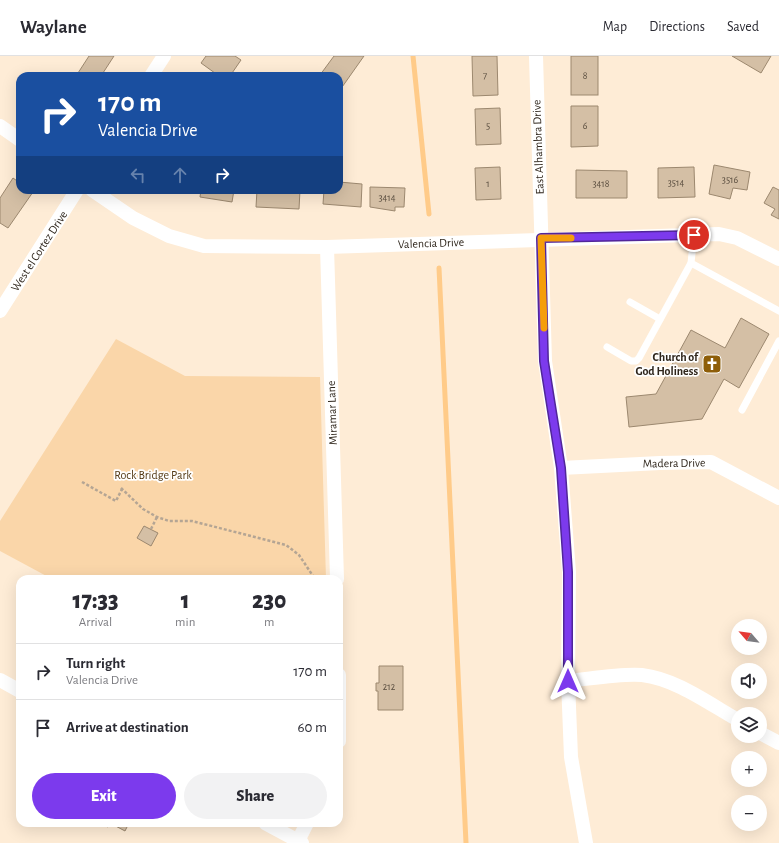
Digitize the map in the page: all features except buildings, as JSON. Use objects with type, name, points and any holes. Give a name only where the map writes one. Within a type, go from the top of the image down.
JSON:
[{"type":"street","points":[[154,72],[164,56]]},
{"type":"street","name":"East Alhambra Drive","points":[[536,56],[544,361],[561,468],[568,572],[568,681],[572,757],[586,843]]},
{"type":"street","points":[[0,126],[16,137]]},
{"type":"street","name":"West el Cortez Drive","points":[[0,311],[74,194]]},
{"type":"street","name":"Valencia Drive","points":[[98,194],[133,218],[169,236],[204,246],[326,247],[541,238],[719,234],[737,238],[779,259]]},
{"type":"street","name":"Miramar Lane","points":[[326,247],[337,575]]},
{"type":"street","name":"Madera Drive","points":[[561,468],[711,462],[779,498]]},
{"type":"street","points":[[568,681],[640,675],[657,678],[679,687],[731,716]]},
{"type":"street","points":[[0,680],[16,689]]},
{"type":"street","points":[[767,737],[779,744]]},
{"type":"street","points":[[272,827],[300,842],[306,827]]},
{"type":"lane","points":[[607,347],[631,361],[636,361],[691,263],[694,235]]},
{"type":"lane","points":[[691,263],[779,311]]},
{"type":"lane","points":[[630,302],[660,318]]},
{"type":"lane","points":[[742,410],[779,341]]},
{"type":"path","points":[[82,482],[116,500],[121,488],[143,509],[157,517],[169,521],[192,521],[286,545],[299,555],[312,575]]},
{"type":"path","points":[[151,529],[157,517]]},
{"type":"green space","name":"Rock Bridge Park","points":[[116,339],[185,376],[320,377],[326,575],[45,575],[0,551],[0,521]]},
{"type":"waterway","points":[[413,56],[429,214]]},
{"type":"waterway","points":[[439,268],[466,843]]},
{"type":"slow traffic","points":[[544,328],[541,238],[571,238]]},
{"type":"place","name":"Church of God Holiness","points":[[712,364]]},
{"type":"route","points":[[568,681],[568,572],[561,468],[544,361],[541,238],[694,235]]}]
